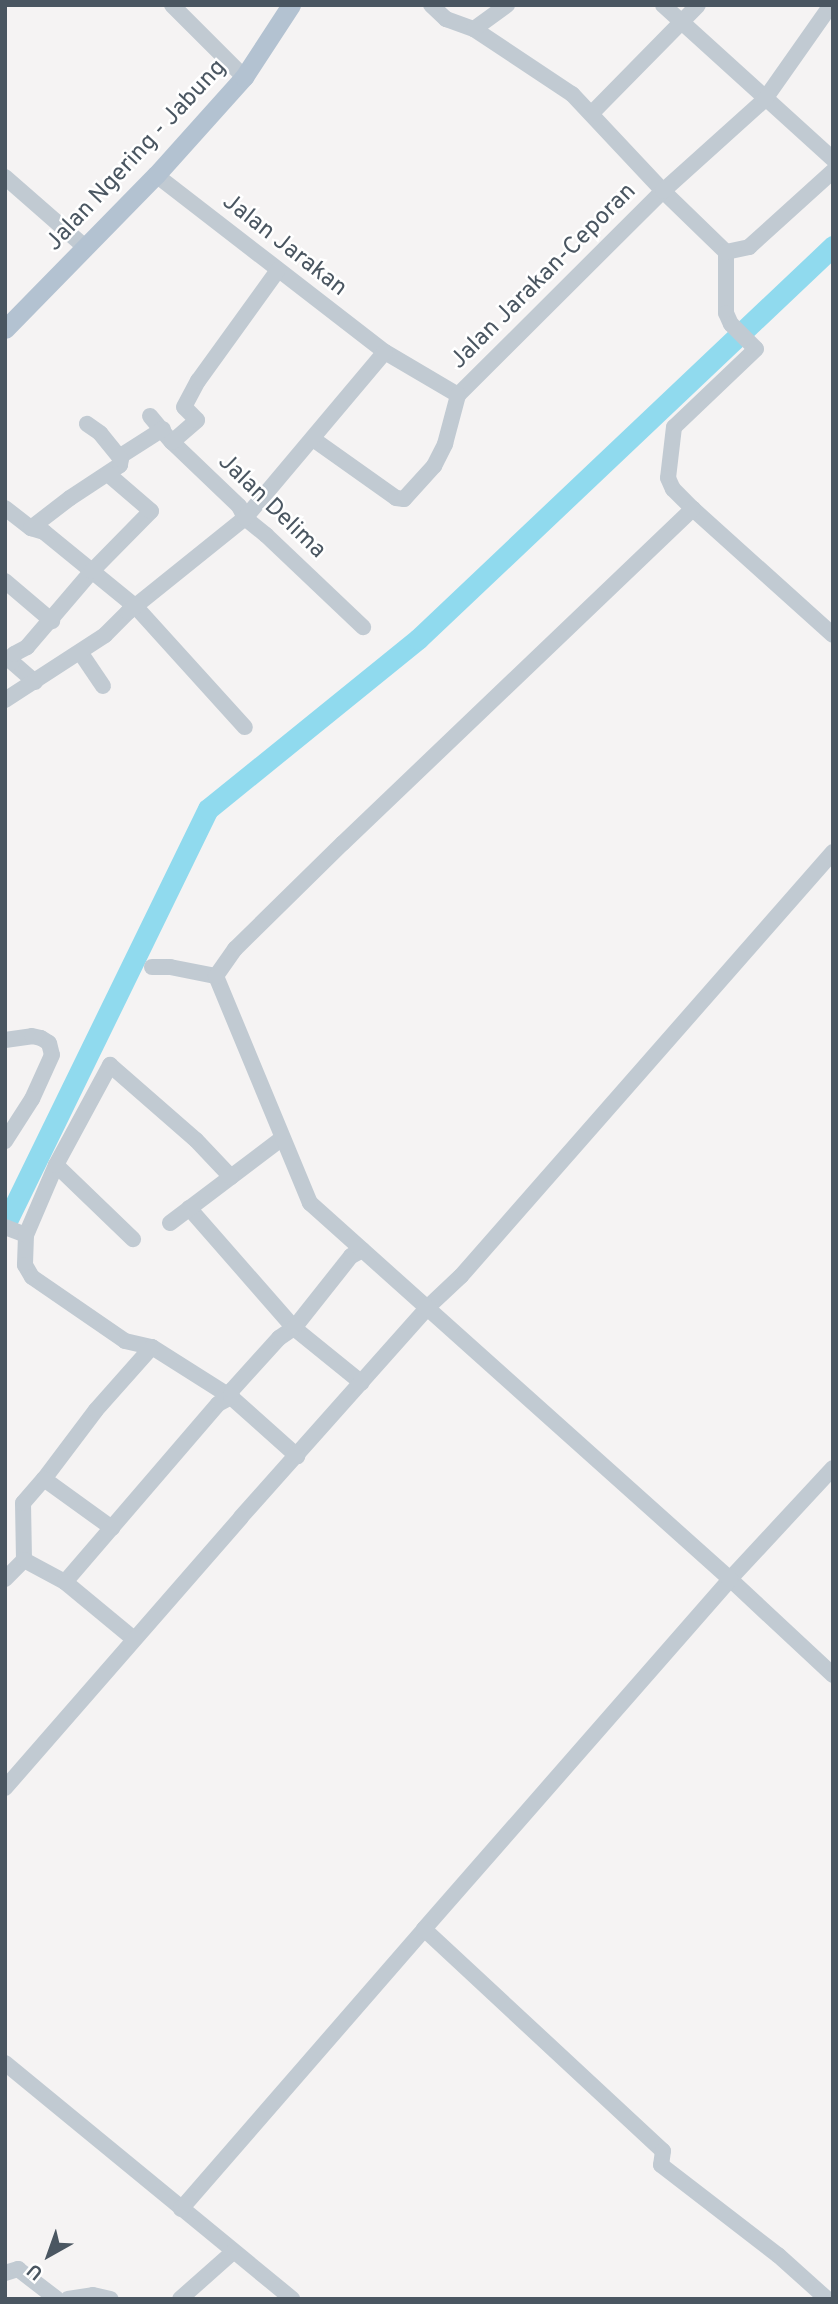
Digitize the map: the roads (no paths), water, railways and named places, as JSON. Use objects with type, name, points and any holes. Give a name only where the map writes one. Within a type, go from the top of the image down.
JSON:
[{"type":"main road","name":"Jalan Ngering - Jabung","points":[[5,329],[156,175],[244,77],[291,5]]},
{"type":"street","points":[[172,5],[244,77]]},
{"type":"street","points":[[431,5],[446,19],[474,29],[572,94],[663,191],[726,252],[726,313],[731,324],[756,349],[674,427],[668,478],[673,489],[693,509],[833,635]]},
{"type":"street","points":[[474,29],[507,5]]},
{"type":"street","points":[[663,5],[833,159]]},
{"type":"street","points":[[592,113],[698,5]]},
{"type":"street","name":"Jalan Jarakan-Ceporan","points":[[385,352],[458,395],[663,191],[765,99],[831,5]]},
{"type":"street","points":[[726,252],[749,247],[833,171]]},
{"type":"street","name":"Jalan Jarakan","points":[[156,175],[385,352]]},
{"type":"street","points":[[5,177],[86,248]]},
{"type":"street","points":[[119,457],[197,420],[184,407],[198,381],[278,270]]},
{"type":"street","points":[[5,700],[80,652],[245,519],[385,352]]},
{"type":"street","points":[[313,439],[396,498],[404,499],[434,466],[445,444],[458,395]]},
{"type":"street","name":"Jalan Delima","points":[[150,416],[239,506],[245,519],[266,534],[363,627]]},
{"type":"street","points":[[32,528],[120,465],[119,457],[100,433],[87,424]]},
{"type":"street","points":[[35,682],[12,662],[13,657],[52,621],[92,571],[151,511],[108,474]]},
{"type":"street","points":[[5,508],[32,528],[44,532],[136,607],[245,727]]},
{"type":"street","points":[[216,976],[235,949],[343,843],[693,509]]},
{"type":"street","points":[[5,581],[52,621]]},
{"type":"street","points":[[80,652],[103,686]]},
{"type":"street","points":[[5,1788],[428,1307],[461,1276],[833,852]]},
{"type":"street","points":[[152,967],[170,967],[216,976]]},
{"type":"street","points":[[216,976],[281,1139],[310,1203],[730,1579],[833,1675]]},
{"type":"street","points":[[5,1040],[32,1036],[41,1038],[49,1043],[52,1055],[32,1099],[5,1141]]},
{"type":"street","points":[[231,1177],[196,1140],[110,1065],[56,1165],[26,1235],[25,1265],[32,1277],[125,1341],[152,1347],[231,1396],[297,1457]]},
{"type":"street","points":[[170,1223],[281,1139]]},
{"type":"street","points":[[56,1165],[133,1239]]},
{"type":"street","points":[[189,1208],[294,1328],[362,1382]]},
{"type":"street","points":[[8,1228],[26,1235]]},
{"type":"street","points":[[65,1582],[218,1404],[231,1396],[232,1390],[279,1338],[294,1328],[351,1256],[363,1250]]},
{"type":"street","points":[[5,1579],[24,1560],[23,1503],[96,1410],[152,1347]]},
{"type":"street","points":[[181,2208],[730,1579],[833,1468]]},
{"type":"street","points":[[44,1479],[112,1528]]},
{"type":"street","points":[[24,1560],[65,1582],[134,1639]]},
{"type":"street","points":[[424,1929],[663,2151],[661,2165],[778,2255],[827,2299]]},
{"type":"street","points":[[5,2063],[292,2299]]},
{"type":"street","points":[[180,2299],[233,2252]]},
{"type":"street","points":[[5,2273],[18,2269],[57,2299]]},
{"type":"street","points":[[68,2299],[111,2299]]},
{"type":"waterway","points":[[5,1225],[208,809],[418,639],[833,246]]}]
